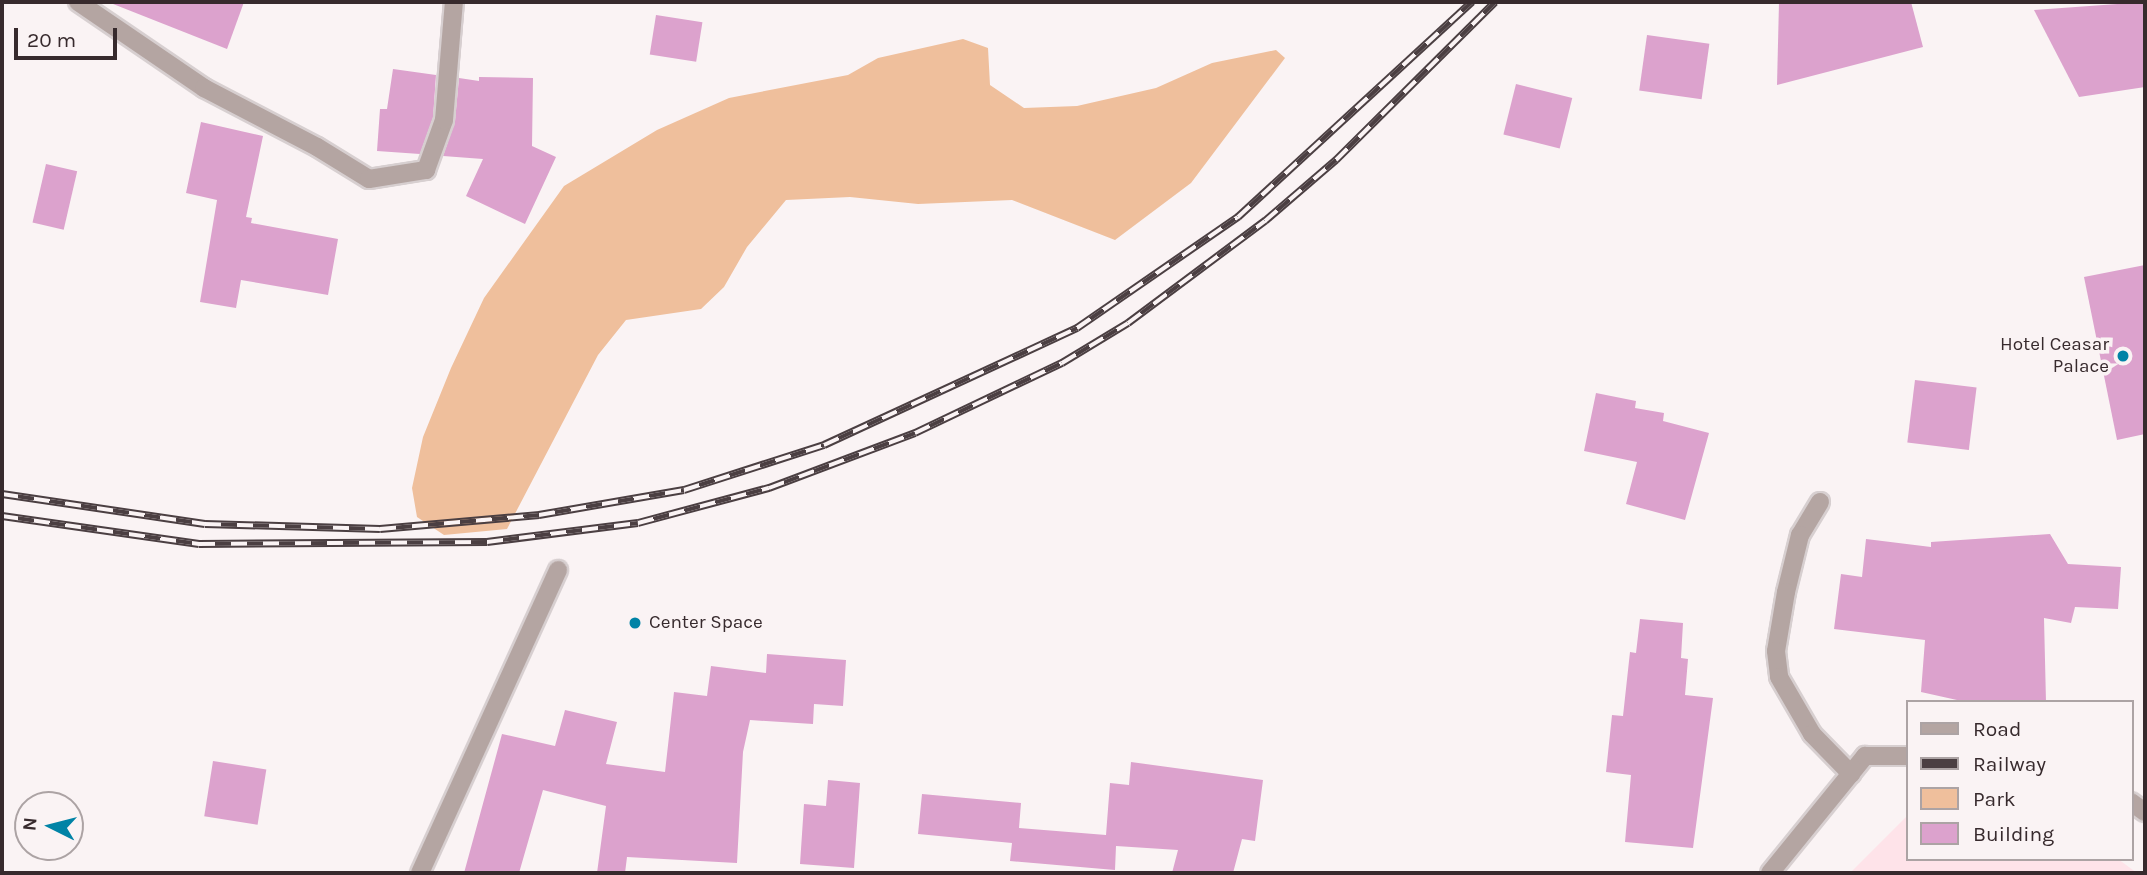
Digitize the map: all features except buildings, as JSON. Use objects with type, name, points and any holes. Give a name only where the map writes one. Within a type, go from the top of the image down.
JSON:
[{"type":"street","points":[[78,2],[204,88],[369,179],[426,170],[444,121],[454,2]]},
{"type":"street","points":[[1819,502],[1800,535],[1786,592],[1776,651],[1779,677],[1812,734],[1851,774]]},
{"type":"street","points":[[420,873],[558,569]]},
{"type":"street","points":[[1770,873],[1866,756],[1906,756]]},
{"type":"shaded area","points":[[1906,817],[1906,861],[2121,861],[2137,873],[1850,873]]},
{"type":"green space","points":[[963,39],[988,48],[990,85],[1024,108],[1077,106],[1156,88],[1212,63],[1276,50],[1285,58],[1191,183],[1115,240],[1012,200],[918,204],[850,197],[786,200],[747,247],[724,287],[701,309],[626,320],[598,355],[507,529],[444,535],[417,517],[412,488],[423,437],[451,368],[484,298],[564,186],[657,130],[729,98],[848,75],[878,58]]},
{"type":"railway","points":[[2,494],[205,524],[380,529],[539,515],[684,490],[824,445],[1077,328],[1238,217],[1472,2]]},
{"type":"railway","points":[[2,516],[199,544],[487,542],[638,523],[769,488],[915,433],[1062,363],[1128,323],[1265,221],[1336,160],[1495,2]]},
{"type":"place","name":"Hotel Ceasar Palace","points":[[2123,356]]},
{"type":"place","name":"Center Space","points":[[635,623]]}]
